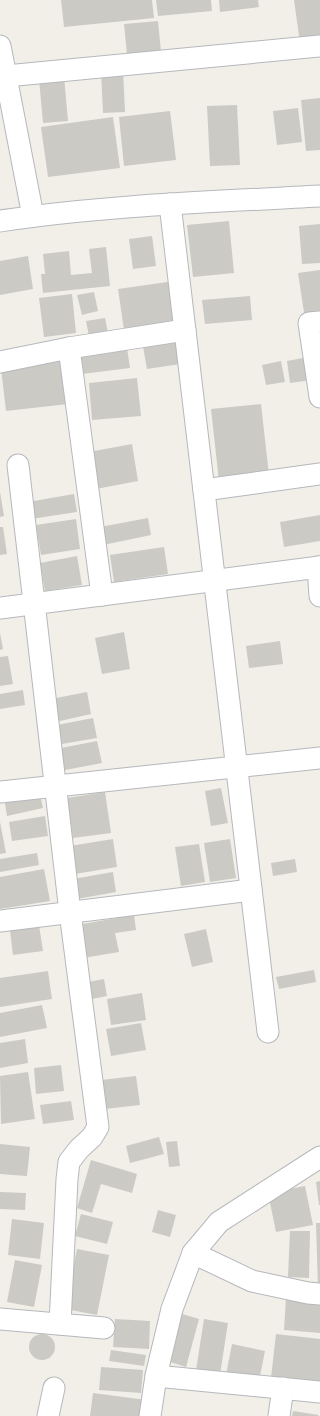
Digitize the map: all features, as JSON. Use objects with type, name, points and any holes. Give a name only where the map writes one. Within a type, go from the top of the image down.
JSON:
[{"type":"street","points":[[0,46],[33,216]]},
{"type":"street","points":[[6,76],[320,46]]},
{"type":"street","points":[[0,221],[136,205],[320,196]]},
{"type":"street","points":[[170,204],[268,1032]]},
{"type":"street","points":[[320,322],[309,323],[320,397]]},
{"type":"street","points":[[0,362],[69,348],[184,330]]},
{"type":"street","points":[[69,348],[102,595]]},
{"type":"street","points":[[18,465],[70,912],[98,1127],[92,1137],[79,1149],[69,1162],[60,1324]]},
{"type":"street","points":[[204,490],[320,474]]},
{"type":"street","points":[[0,608],[319,567],[320,596]]},
{"type":"street","points":[[0,792],[320,758]]},
{"type":"street","points":[[0,921],[251,890]]},
{"type":"street","points":[[150,1416],[156,1376],[172,1309],[193,1253],[219,1222],[320,1157]]},
{"type":"street","points":[[193,1253],[252,1281],[308,1293],[320,1294]]},
{"type":"street","points":[[0,1319],[104,1328]]},
{"type":"street","points":[[156,1376],[320,1392]]},
{"type":"street","points":[[48,1416],[54,1388]]},
{"type":"street","points":[[279,1416],[283,1388]]},
{"type":"building","points":[[61,0],[152,0],[154,18],[64,27]]},
{"type":"building","points":[[156,0],[211,0],[212,11],[158,16]]},
{"type":"building","points":[[219,0],[258,0],[259,7],[220,12]]},
{"type":"building","points":[[294,0],[320,0],[320,40],[300,43]]},
{"type":"building","points":[[158,21],[161,52],[127,55],[124,24]]},
{"type":"building","points":[[123,70],[125,112],[103,113],[101,71]]},
{"type":"building","points":[[64,76],[68,121],[43,123],[39,79]]},
{"type":"building","points":[[320,98],[320,150],[306,151],[301,100]]},
{"type":"building","points":[[237,105],[240,165],[210,166],[207,106]]},
{"type":"building","points":[[298,108],[302,142],[277,145],[273,111]]},
{"type":"building","points":[[170,111],[176,160],[124,166],[119,117]]},
{"type":"building","points":[[113,117],[120,168],[48,177],[41,127]]},
{"type":"building","points":[[229,221],[234,273],[193,277],[187,225]]},
{"type":"building","points":[[320,224],[320,263],[302,264],[299,226]]},
{"type":"building","points":[[152,236],[156,266],[133,269],[129,239]]},
{"type":"building","points":[[106,247],[110,286],[43,293],[41,274],[45,274],[43,254],[69,251],[71,275],[92,273],[89,249]]},
{"type":"building","points":[[28,256],[33,289],[0,295],[0,261]]},
{"type":"building","points":[[320,270],[320,316],[305,319],[298,273]]},
{"type":"building","points":[[174,281],[182,328],[125,337],[118,289]]},
{"type":"building","points":[[94,292],[98,311],[82,315],[77,295]]},
{"type":"building","points":[[72,294],[76,333],[44,337],[39,298]]},
{"type":"building","points":[[250,296],[252,320],[205,324],[202,300]]},
{"type":"building","points":[[105,318],[108,333],[89,336],[86,321]]},
{"type":"building","points":[[184,340],[187,363],[147,369],[143,346]]},
{"type":"building","points":[[127,348],[130,368],[82,374],[79,354]]},
{"type":"building","points":[[308,357],[311,380],[290,383],[287,361]]},
{"type":"building","points":[[63,361],[68,404],[6,411],[1,368]]},
{"type":"building","points":[[281,361],[285,382],[266,385],[262,365]]},
{"type":"building","points":[[137,378],[141,416],[92,420],[89,383]]},
{"type":"building","points":[[261,404],[269,475],[219,481],[211,409]]},
{"type":"building","points":[[132,444],[138,481],[96,489],[89,452]]},
{"type":"building","points":[[0,492],[4,516],[0,517]]},
{"type":"building","points":[[74,494],[77,512],[31,519],[28,502]]},
{"type":"building","points":[[320,515],[320,541],[284,547],[280,522]]},
{"type":"building","points":[[148,518],[151,535],[103,545],[100,527]]},
{"type":"building","points":[[76,519],[80,549],[41,555],[36,525]]},
{"type":"building","points":[[0,527],[3,527],[7,554],[0,555]]},
{"type":"building","points":[[164,547],[168,574],[114,582],[110,555]]},
{"type":"building","points":[[77,556],[82,585],[45,591],[40,563]]},
{"type":"building","points":[[124,632],[130,669],[102,674],[95,638]]},
{"type":"building","points":[[0,633],[3,649],[0,650]]},
{"type":"building","points":[[280,641],[283,664],[249,668],[246,646]]},
{"type":"building","points":[[8,656],[13,684],[0,686],[0,657]]},
{"type":"building","points":[[23,690],[25,705],[0,709],[0,694]]},
{"type":"building","points":[[87,692],[91,714],[51,723],[46,700]]},
{"type":"building","points":[[93,718],[97,738],[56,745],[52,726]]},
{"type":"building","points":[[97,741],[102,763],[65,770],[61,748]]},
{"type":"building","points":[[221,788],[228,823],[211,826],[205,791]]},
{"type":"building","points":[[39,790],[43,808],[7,816],[4,797]]},
{"type":"building","points":[[105,792],[111,833],[73,838],[67,798]]},
{"type":"building","points":[[45,816],[48,836],[12,841],[9,822]]},
{"type":"building","points":[[0,822],[6,853],[0,854]]},
{"type":"building","points":[[113,839],[117,867],[75,874],[70,846]]},
{"type":"building","points":[[230,839],[236,878],[210,882],[204,843]]},
{"type":"building","points":[[199,844],[205,882],[181,886],[175,847]]},
{"type":"building","points":[[37,853],[39,865],[0,872],[0,859]]},
{"type":"building","points":[[295,859],[297,872],[273,876],[271,863]]},
{"type":"building","points":[[44,869],[50,901],[0,909],[0,877]]},
{"type":"building","points":[[113,872],[116,892],[77,899],[73,879]]},
{"type":"building","points":[[134,915],[136,930],[115,933],[119,952],[83,958],[77,925]]},
{"type":"building","points":[[38,919],[43,951],[13,955],[9,923]]},
{"type":"building","points":[[206,929],[213,962],[192,967],[184,934]]},
{"type":"building","points":[[314,970],[316,982],[279,989],[276,977]]},
{"type":"building","points":[[48,971],[52,999],[0,1007],[0,978]]},
{"type":"building","points":[[104,979],[107,996],[87,1000],[83,983]]},
{"type":"building","points":[[142,993],[146,1020],[111,1025],[107,999]]},
{"type":"building","points":[[42,1005],[47,1028],[0,1037],[0,1013]]},
{"type":"building","points":[[141,1023],[146,1050],[111,1056],[106,1029]]},
{"type":"building","points":[[25,1039],[28,1063],[0,1068],[0,1043]]},
{"type":"building","points":[[61,1065],[64,1091],[36,1094],[34,1068]]},
{"type":"building","points":[[28,1072],[35,1119],[1,1124],[0,1076]]},
{"type":"building","points":[[136,1076],[140,1105],[105,1109],[101,1080]]},
{"type":"building","points":[[71,1101],[74,1120],[43,1124],[40,1105]]},
{"type":"building","points":[[159,1137],[164,1154],[130,1163],[126,1146]]},
{"type":"building","points":[[177,1141],[180,1166],[169,1167],[166,1142]]},
{"type":"building","points":[[0,1144],[30,1147],[27,1176],[0,1174]]},
{"type":"building","points":[[91,1160],[137,1174],[132,1193],[101,1184],[92,1213],[77,1208]]},
{"type":"building","points":[[320,1181],[320,1205],[319,1205],[316,1182]]},
{"type":"building","points":[[305,1186],[313,1225],[276,1232],[268,1193]]},
{"type":"building","points":[[0,1192],[26,1193],[25,1210],[0,1209]]},
{"type":"building","points":[[158,1210],[176,1215],[170,1237],[152,1232]]},
{"type":"building","points":[[81,1214],[113,1222],[107,1244],[75,1236]]},
{"type":"building","points":[[12,1219],[44,1223],[40,1259],[8,1255]]},
{"type":"building","points":[[316,1223],[320,1223],[320,1289],[318,1289]]},
{"type":"building","points":[[290,1231],[310,1231],[309,1278],[288,1277]]},
{"type":"building","points":[[77,1249],[109,1255],[97,1315],[65,1309]]},
{"type":"building","points":[[15,1260],[42,1265],[34,1307],[7,1302]]},
{"type":"building","points":[[286,1297],[320,1300],[320,1333],[284,1330]]},
{"type":"building","points":[[179,1313],[199,1319],[186,1367],[167,1361]]},
{"type":"building","points":[[115,1319],[150,1321],[149,1349],[113,1347]]},
{"type":"building","points":[[204,1319],[228,1323],[220,1374],[196,1370]]},
{"type":"building","points":[[42,1334],[51,1338],[55,1347],[51,1356],[42,1360],[33,1356],[29,1347],[33,1338]]},
{"type":"building","points":[[276,1334],[320,1339],[320,1385],[271,1378]]},
{"type":"building","points":[[232,1344],[265,1351],[259,1381],[226,1375]]},
{"type":"building","points":[[111,1350],[146,1355],[144,1366],[109,1361]]},
{"type":"building","points":[[101,1367],[143,1370],[141,1393],[99,1390]]},
{"type":"building","points":[[93,1393],[146,1400],[144,1416],[90,1416]]},
{"type":"building","points":[[293,1411],[319,1415],[292,1416]]}]
